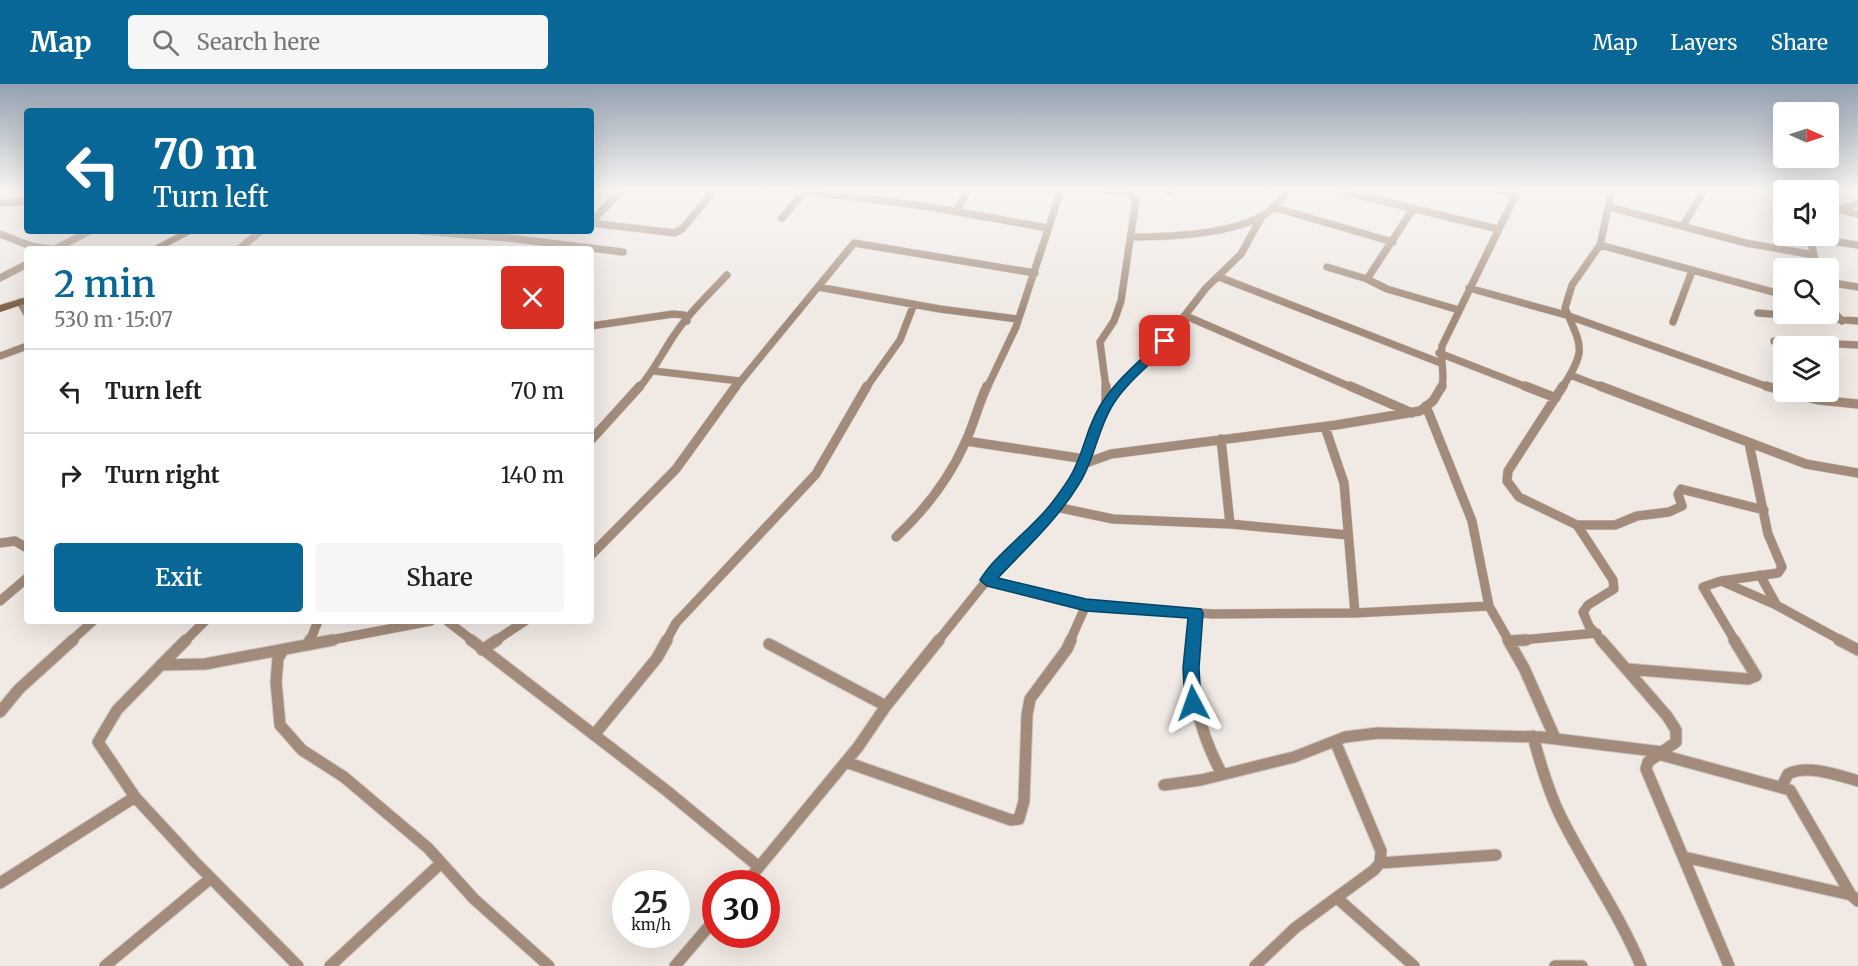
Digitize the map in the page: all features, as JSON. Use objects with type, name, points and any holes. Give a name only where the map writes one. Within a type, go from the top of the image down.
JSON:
[{"type":"street","points":[[660,231],[675,233],[678,231]]},
{"type":"street","points":[[896,537],[909,526],[948,479],[966,441],[980,399],[992,382],[1008,346],[1035,273],[1047,231]]},
{"type":"street","points":[[1106,404],[1106,378],[1100,342],[1114,321],[1121,301],[1131,231]]},
{"type":"street","points":[[1130,237],[1169,237],[1199,231]]},
{"type":"street","points":[[757,870],[846,762],[886,706],[987,580],[1056,507],[1074,482],[1084,462],[1093,430],[1106,404],[1125,381],[1144,365],[1186,316],[1206,288],[1241,254],[1255,231]]},
{"type":"street","points":[[1356,231],[1393,242]]},
{"type":"street","points":[[1367,279],[1400,231]]},
{"type":"street","points":[[966,441],[1084,462],[1111,454],[1325,427],[1420,411],[1442,388],[1444,377],[1439,353],[1497,231]]},
{"type":"street","points":[[1603,231],[1600,246],[1572,285],[1565,308],[1566,315],[1580,338],[1581,345],[1575,367],[1508,471],[1507,481],[1519,497],[1577,525],[1612,526],[1620,524],[1628,517],[1676,511],[1682,506],[1678,494],[1681,489],[1764,510]]},
{"type":"street","points":[[1702,231],[1746,243],[1814,255]]},
{"type":"street","points":[[0,234],[31,246]]},
{"type":"street","points":[[59,246],[84,234]]},
{"type":"street","points":[[160,246],[185,234]]},
{"type":"street","points":[[243,246],[257,234]]},
{"type":"street","points":[[477,234],[574,246]]},
{"type":"street","points":[[1839,242],[1858,245]]},
{"type":"street","points":[[594,552],[676,469],[740,381],[854,243],[1035,273]]},
{"type":"street","points":[[1600,246],[1773,292]]},
{"type":"street","points":[[1812,246],[1815,258]]},
{"type":"street","points":[[594,248],[623,252]]},
{"type":"street","points":[[0,278],[24,266]]},
{"type":"street","points":[[1327,267],[1367,279],[1387,289],[1459,310]]},
{"type":"street","points":[[1673,322],[1692,272]]},
{"type":"street","points":[[594,437],[654,371],[671,340],[696,307],[727,275]]},
{"type":"street","points":[[1219,277],[1303,312],[1441,363]]},
{"type":"street","points":[[1839,284],[1858,287]]},
{"type":"street","points":[[818,287],[1017,319]]},
{"type":"street","points":[[1469,288],[1566,315],[1778,390],[1818,400],[1858,404]]},
{"type":"street","points":[[0,309],[23,301]]},
{"type":"street","points":[[594,735],[657,658],[676,623],[810,482],[842,433],[867,386],[900,340],[914,304]]},
{"type":"street","points":[[1758,313],[1858,321]]},
{"type":"street","points":[[594,326],[668,314],[684,315],[687,321]]},
{"type":"street","points":[[1186,316],[1412,413]]},
{"type":"street","points":[[1839,318],[1842,321]]},
{"type":"street","points":[[1839,344],[1858,345]]},
{"type":"street","points":[[0,356],[24,347]]},
{"type":"street","points":[[1439,353],[1556,398]]},
{"type":"street","points":[[654,371],[740,381]]},
{"type":"street","points":[[1570,375],[1806,464],[1858,473]]},
{"type":"street","points":[[1106,378],[1125,381]]},
{"type":"street","points":[[1426,406],[1472,521],[1489,606],[1510,641],[1555,738]]},
{"type":"street","points":[[1325,427],[1344,483],[1355,614]]},
{"type":"street","points":[[1221,439],[1230,524]]},
{"type":"street","points":[[1627,669],[1754,678],[1755,670],[1730,634],[1703,587],[1721,581],[1778,573],[1782,567],[1768,534],[1749,443]]},
{"type":"street","points":[[1056,507],[1113,519],[1230,524],[1348,535]]},
{"type":"street","points":[[1577,525],[1615,586],[1611,592],[1588,605],[1583,612],[1589,626],[1672,722],[1676,730],[1676,742],[1648,762],[1646,769],[1729,966]]},
{"type":"street","points":[[0,543],[15,541],[24,546]]},
{"type":"street","points":[[1761,575],[1776,604]]},
{"type":"street","points":[[987,580],[1086,605],[1196,613],[1355,614],[1489,606]]},
{"type":"street","points":[[0,601],[24,581]]},
{"type":"street","points":[[1721,581],[1776,604],[1858,650]]},
{"type":"street","points":[[846,762],[1011,820],[1019,819],[1024,801],[1026,715],[1030,699],[1067,649],[1086,605]]},
{"type":"street","points":[[1196,613],[1191,668],[1193,703],[1201,736],[1222,774]]},
{"type":"street","points":[[0,712],[19,689],[90,624]]},
{"type":"street","points":[[203,624],[109,719],[98,742],[135,797],[298,966]]},
{"type":"street","points":[[308,645],[317,624]]},
{"type":"street","points":[[162,665],[205,664],[278,653],[416,624]]},
{"type":"street","points":[[451,624],[759,867]]},
{"type":"street","points":[[482,650],[521,624]]},
{"type":"street","points":[[1510,641],[1597,633]]},
{"type":"street","points":[[769,644],[886,706]]},
{"type":"street","points":[[278,653],[276,682],[280,725],[302,750],[344,777],[428,848],[440,864],[474,899],[549,966]]},
{"type":"street","points":[[1164,785],[1294,757],[1345,737],[1378,734],[1533,736],[1660,753],[1782,786],[1793,793],[1855,898]]},
{"type":"street","points":[[1533,736],[1545,781],[1560,815],[1629,935],[1641,966]]},
{"type":"street","points":[[1255,966],[1295,928],[1374,870],[1380,863],[1382,851],[1335,741]]},
{"type":"street","points":[[1782,786],[1786,776],[1795,771],[1837,775],[1858,781]]},
{"type":"street","points":[[0,883],[135,797]]},
{"type":"street","points":[[1380,863],[1496,855]]},
{"type":"street","points":[[1684,858],[1855,898]]},
{"type":"street","points":[[330,966],[440,864]]},
{"type":"street","points":[[105,966],[211,878]]},
{"type":"street","points":[[1336,898],[1413,966]]},
{"type":"street","points":[[675,966],[702,934]]},
{"type":"street","points":[[1555,966],[1582,966]]},
{"type":"route","points":[[1165,341],[1144,365],[1125,381],[1106,404],[1093,430],[1083,464],[1074,482],[1056,507],[987,580],[1058,600],[1086,605],[1196,613],[1191,668],[1193,703]]}]
